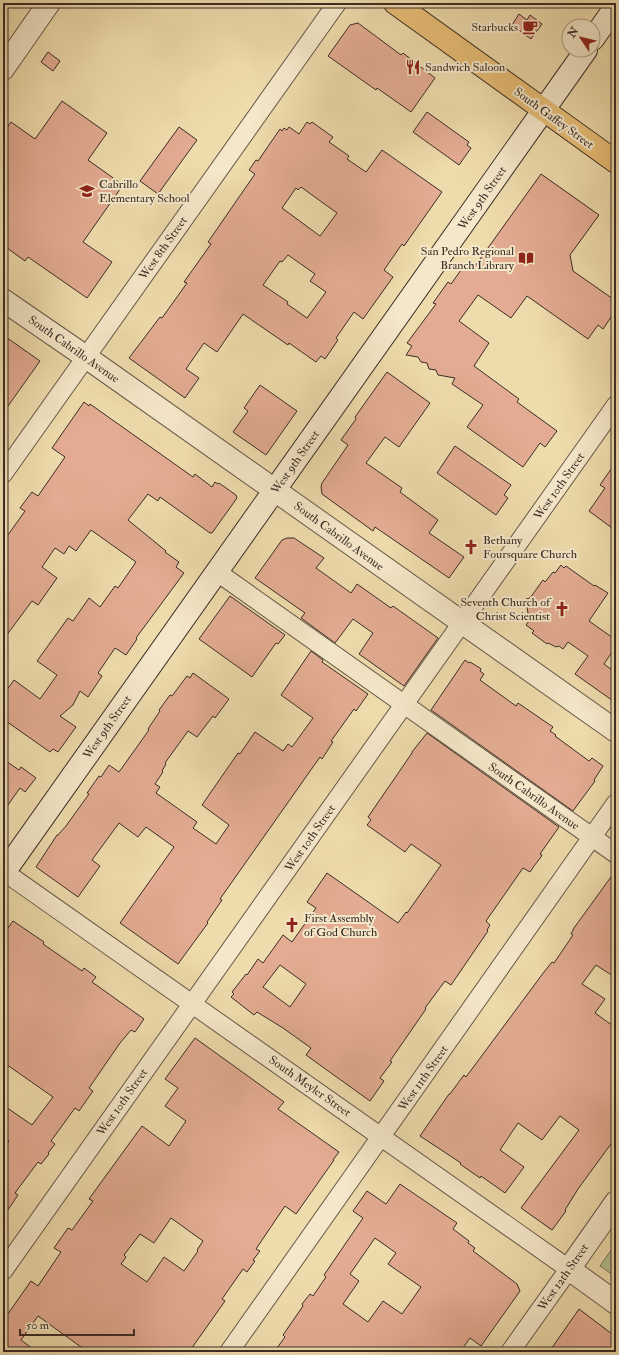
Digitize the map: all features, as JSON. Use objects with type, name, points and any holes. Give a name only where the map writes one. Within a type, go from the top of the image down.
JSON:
[{"type":"main road","points":[[3,69],[49,3]]},
{"type":"main road","name":"South Gaffey Street","points":[[395,3],[543,111],[616,162]]},
{"type":"main road","points":[[601,28],[616,6]]},
{"type":"main road","name":"West 9th Street","points":[[4,872],[580,58]]},
{"type":"main road","name":"South Cabrillo Avenue","points":[[3,300],[616,731]]},
{"type":"main road","name":"West 12th Street","points":[[569,1269],[616,1202]]},
{"type":"main road","name":"South Meyler Street","points":[[569,1269],[616,1303]]},
{"type":"street","name":"West 8th Street","points":[[3,474],[337,3]]},
{"type":"street","name":"West 10th Street","points":[[3,1271],[616,405]]},
{"type":"street","name":"South Cabrillo Avenue","points":[[217,572],[616,854]]},
{"type":"street","name":"West 11th Street","points":[[229,1352],[616,802]]},
{"type":"street","name":"South Meyler Street","points":[[4,872],[382,1136],[569,1269]]},
{"type":"street","name":"West 12th Street","points":[[510,1352],[569,1269]]},
{"type":"green space","points":[[616,1243],[616,1277],[600,1266]]},
{"type":"building","name":"Starbucks","points":[[519,14],[527,20],[530,15],[542,24],[531,39],[512,25]]},
{"type":"building","points":[[358,23],[401,55],[403,53],[435,78],[411,112],[377,88],[376,90],[328,56],[350,25]]},
{"type":"building","points":[[48,52],[60,61],[53,71],[41,62]]},
{"type":"building","points":[[62,101],[107,133],[88,160],[123,185],[83,242],[112,262],[87,298],[28,257],[25,261],[3,245],[3,133],[11,122],[35,139]]},
{"type":"building","points":[[427,112],[469,142],[467,145],[471,148],[459,165],[413,132]]},
{"type":"building","points":[[307,122],[310,124],[312,122],[333,137],[329,142],[349,156],[347,159],[366,172],[382,150],[442,192],[404,246],[402,244],[384,270],[393,277],[363,319],[354,312],[336,338],[338,340],[325,359],[321,356],[316,362],[243,314],[217,352],[204,343],[186,369],[199,378],[185,398],[129,358],[160,317],[162,318],[187,283],[184,282],[211,244],[208,242],[255,174],[249,170],[256,160],[258,161],[280,129],[282,131],[284,128],[287,130],[289,127],[299,134]],"holes":[[[301,187],[337,213],[320,236],[282,208],[296,188],[298,190]],[[288,255],[315,274],[310,281],[326,292],[307,318],[287,304],[288,302],[263,285],[280,261],[282,262]]]},
{"type":"building","points":[[179,127],[197,140],[158,194],[140,181]]},
{"type":"building","points":[[541,174],[599,215],[570,255],[573,271],[616,301],[616,310],[603,329],[598,325],[588,339],[527,296],[511,318],[478,295],[459,321],[489,343],[474,366],[519,399],[517,402],[557,431],[545,447],[540,443],[523,467],[467,427],[483,405],[452,384],[455,378],[438,375],[436,370],[429,369],[427,363],[421,362],[418,357],[406,355],[412,346],[407,343],[436,304],[433,303],[448,282],[451,284],[466,263],[470,265],[471,263],[475,266]]},
{"type":"building","points":[[3,335],[40,361],[3,413]]},
{"type":"building","points":[[387,372],[430,403],[399,447],[385,437],[366,463],[402,488],[400,492],[438,520],[429,533],[464,557],[449,578],[375,527],[373,531],[322,494],[322,483],[348,445],[341,440],[356,419],[355,417]]},
{"type":"building","points":[[260,385],[297,411],[266,455],[233,432],[248,411],[244,408]]},
{"type":"building","points":[[84,402],[89,406],[90,404],[193,477],[195,474],[212,487],[215,482],[218,484],[219,483],[236,495],[237,498],[212,533],[160,497],[158,501],[148,494],[128,520],[179,562],[176,567],[184,573],[136,638],[137,639],[126,655],[115,648],[98,673],[102,676],[88,697],[80,691],[73,705],[60,716],[76,727],[58,752],[53,749],[50,752],[3,719],[3,695],[14,680],[40,699],[57,675],[37,661],[68,618],[73,621],[89,598],[100,607],[115,586],[118,588],[136,562],[91,530],[76,551],[69,546],[64,554],[55,548],[42,567],[57,578],[38,605],[32,601],[3,640],[3,542],[25,511],[20,508],[32,492],[38,496],[65,457],[52,448]]},
{"type":"building","points":[[455,446],[511,485],[504,495],[508,498],[496,515],[437,473]]},
{"type":"building","points":[[616,462],[616,531],[589,511],[605,488],[600,485]]},
{"type":"building","points":[[294,538],[324,558],[316,568],[351,593],[357,584],[391,608],[393,606],[438,638],[404,686],[359,654],[373,633],[353,619],[335,643],[301,618],[305,613],[255,578],[282,540]]},
{"type":"building","name":"Seventh Church of Christ Scientist","points":[[561,565],[564,568],[566,566],[594,586],[595,585],[608,593],[589,621],[616,640],[616,646],[604,664],[616,673],[616,703],[575,674],[588,656],[568,642],[563,649],[559,646],[556,647],[548,643],[547,644],[532,633],[534,631],[526,625],[529,621],[526,599],[530,598],[543,580],[545,582]]},
{"type":"building","points":[[230,596],[285,635],[278,644],[276,643],[252,677],[199,639]]},
{"type":"building","points":[[311,651],[323,660],[322,662],[368,694],[356,711],[354,709],[331,741],[333,742],[322,759],[320,757],[220,899],[222,900],[207,922],[208,923],[178,964],[120,923],[174,847],[146,827],[138,837],[119,823],[92,860],[100,866],[78,897],[36,867],[57,835],[66,826],[89,794],[87,793],[99,776],[101,777],[109,765],[119,772],[149,730],[148,729],[160,711],[159,710],[170,695],[172,696],[187,676],[190,678],[193,673],[229,699],[215,718],[213,716],[197,737],[188,731],[165,763],[163,772],[155,784],[160,787],[156,793],[197,822],[193,828],[216,844],[229,825],[202,805],[238,753],[240,754],[255,732],[283,751],[288,744],[292,747],[313,718],[281,695]]},
{"type":"building","points":[[465,660],[481,669],[480,671],[484,674],[480,680],[516,706],[518,703],[553,727],[550,731],[556,735],[555,736],[589,761],[592,758],[603,766],[594,780],[595,781],[573,811],[431,710]]},
{"type":"building","points":[[427,733],[559,827],[540,854],[542,855],[541,857],[530,872],[523,868],[486,921],[490,925],[487,930],[488,931],[451,985],[445,981],[425,1008],[426,1009],[390,1061],[392,1062],[380,1078],[384,1081],[370,1101],[306,1055],[311,1048],[257,1012],[254,1015],[231,997],[234,994],[232,992],[246,974],[247,975],[258,959],[263,963],[283,935],[292,942],[316,908],[307,902],[327,873],[398,923],[406,912],[407,913],[441,865],[411,844],[405,852],[367,825],[371,820],[368,817],[412,752]],"holes":[[[280,965],[306,984],[290,1007],[263,987]]]},
{"type":"building","points":[[3,759],[19,770],[21,767],[36,778],[25,792],[20,788],[3,812]]},
{"type":"building","points":[[616,870],[616,978],[596,965],[582,984],[605,999],[595,1013],[616,1028],[616,1137],[578,1189],[565,1210],[566,1211],[552,1230],[521,1208],[579,1130],[560,1116],[542,1140],[518,1123],[500,1150],[524,1167],[505,1193],[481,1176],[480,1178],[460,1164],[461,1163],[420,1136],[449,1094],[464,1075],[466,1077],[544,972],[552,962],[554,963],[573,935],[571,934],[574,928]]},
{"type":"building","points":[[13,921],[82,971],[84,968],[96,977],[92,982],[144,1019],[135,1032],[131,1030],[120,1043],[89,1088],[93,1091],[79,1111],[75,1108],[51,1141],[55,1144],[48,1153],[49,1154],[41,1164],[38,1162],[15,1193],[18,1195],[3,1217],[3,1150],[9,1141],[3,1137],[3,1105],[32,1125],[53,1097],[3,1062],[3,935]]},
{"type":"building","points":[[195,1038],[284,1102],[278,1109],[339,1152],[296,1214],[285,1206],[256,1249],[260,1251],[253,1260],[255,1261],[247,1272],[243,1269],[222,1299],[225,1301],[189,1352],[88,1352],[38,1316],[21,1340],[37,1352],[3,1352],[3,1321],[31,1281],[38,1286],[61,1252],[54,1248],[68,1228],[72,1230],[93,1201],[89,1199],[142,1126],[169,1146],[186,1121],[165,1106],[178,1088],[165,1079]],"holes":[[[171,1218],[203,1241],[184,1271],[164,1257],[147,1282],[121,1264],[126,1257],[124,1255],[140,1234],[154,1243]]]},
{"type":"building","points":[[400,1184],[457,1223],[453,1229],[469,1241],[468,1243],[475,1248],[473,1251],[517,1284],[520,1291],[481,1346],[470,1338],[460,1352],[274,1352],[285,1337],[283,1335],[303,1306],[302,1304],[310,1294],[313,1296],[326,1277],[324,1275],[363,1218],[353,1211],[367,1191],[386,1204]],"holes":[[[375,1238],[396,1253],[388,1264],[421,1287],[402,1314],[383,1301],[368,1322],[343,1304],[359,1281],[350,1274]]]},
{"type":"building","points":[[579,1309],[616,1337],[616,1352],[549,1352]]},
{"type":"place","name":"Starbucks","points":[[530,27]]},
{"type":"place","name":"Sandwich Saloon","points":[[413,67]]},
{"type":"place","name":"Cabrillo Elementary School","points":[[87,191]]},
{"type":"place","name":"San Pedro Regional Branch Library","points":[[526,258]]},
{"type":"place","name":"Bethany Foursquare Church","points":[[471,547]]},
{"type":"place","name":"Seventh Church of Christ Scientist","points":[[562,609]]},
{"type":"place","name":"First Assembly of God Church","points":[[292,925]]}]
